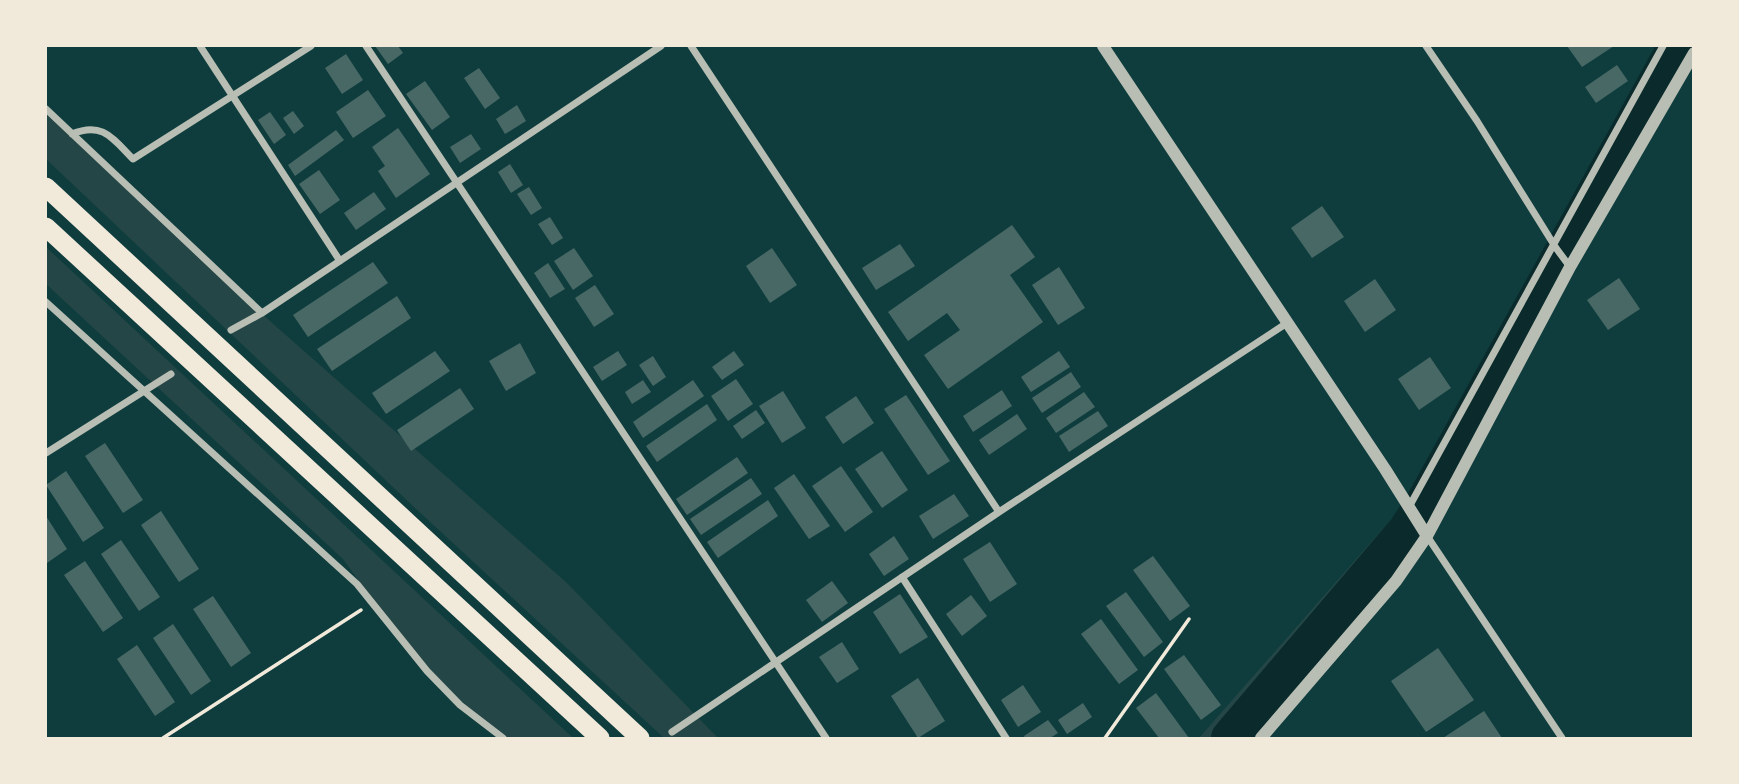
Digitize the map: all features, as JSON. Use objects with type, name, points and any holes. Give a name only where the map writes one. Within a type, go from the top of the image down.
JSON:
[{"type":"highway","points":[[46,187],[640,738]]},
{"type":"highway","points":[[46,227],[600,738]]},
{"type":"street","points":[[200,46],[340,261]]},
{"type":"street","points":[[72,134],[85,128],[105,131],[133,159],[311,46]]},
{"type":"street","points":[[366,46],[826,738]]},
{"type":"street","points":[[231,330],[262,313],[661,46]]},
{"type":"street","points":[[691,46],[999,512]]},
{"type":"street","points":[[1102,46],[1562,738]]},
{"type":"street","points":[[1426,46],[1569,265]]},
{"type":"street","points":[[1410,508],[1663,46]]},
{"type":"street","points":[[1261,738],[1396,581],[1569,265],[1693,53]]},
{"type":"street","points":[[46,108],[262,313]]},
{"type":"street","points":[[46,302],[357,584],[427,671],[460,705],[503,738]]},
{"type":"street","points":[[672,732],[999,512],[1287,323]]},
{"type":"street","points":[[46,453],[171,374]]},
{"type":"street","points":[[902,577],[1006,738]]},
{"type":"path","points":[[163,738],[372,603]]},
{"type":"path","points":[[1105,738],[1115,728],[1189,620]]},
{"type":"shaded area","points":[[1663,46],[1693,46],[1693,53],[1427,536],[1261,738],[1199,738],[1422,484]]},
{"type":"shaded area","points":[[46,109],[262,314],[567,583],[718,738],[664,738],[414,507],[46,159]]},
{"type":"shaded area","points":[[46,247],[573,738],[498,738],[460,705],[397,634],[343,559],[46,284]]},
{"type":"building","points":[[375,46],[398,46],[403,53],[388,64]]},
{"type":"building","points":[[1567,46],[1614,46],[1582,67]]},
{"type":"building","points":[[346,54],[363,80],[342,94],[325,68]]},
{"type":"building","points":[[1617,65],[1628,81],[1596,103],[1585,87]]},
{"type":"building","points":[[479,68],[500,98],[485,109],[464,78]]},
{"type":"building","points":[[425,81],[450,117],[432,130],[406,94]]},
{"type":"building","points":[[368,90],[386,116],[353,138],[336,112]]},
{"type":"building","points":[[517,105],[526,121],[505,134],[496,119]]},
{"type":"building","points":[[293,111],[304,126],[294,134],[283,118]]},
{"type":"building","points":[[270,112],[286,135],[274,144],[258,120]]},
{"type":"building","points":[[398,128],[430,174],[396,198],[378,171],[385,166],[372,147]]},
{"type":"building","points":[[336,130],[344,140],[295,176],[288,165]]},
{"type":"building","points":[[471,134],[481,149],[460,163],[450,147]]},
{"type":"building","points":[[510,164],[523,185],[511,193],[498,172]]},
{"type":"building","points":[[319,170],[340,200],[320,214],[299,184]]},
{"type":"building","points":[[529,187],[542,208],[531,215],[517,194]]},
{"type":"building","points":[[374,192],[386,209],[356,230],[344,213]]},
{"type":"building","points":[[1322,206],[1344,237],[1312,258],[1291,228]]},
{"type":"building","points":[[550,217],[563,238],[552,245],[538,224]]},
{"type":"building","points":[[1012,225],[1035,257],[1010,275],[1043,322],[948,389],[924,355],[960,330],[947,313],[908,341],[888,312]]},
{"type":"building","points":[[900,244],[915,266],[876,290],[862,268]]},
{"type":"building","points":[[574,248],[593,276],[573,290],[554,261]]},
{"type":"building","points":[[772,248],[797,285],[770,303],[746,266]]},
{"type":"building","points":[[373,262],[388,283],[308,337],[293,315]]},
{"type":"building","points":[[548,263],[565,289],[550,298],[534,273]]},
{"type":"building","points":[[1059,267],[1085,308],[1058,325],[1032,285]]},
{"type":"building","points":[[1619,278],[1640,309],[1608,330],[1587,300]]},
{"type":"building","points":[[1375,279],[1396,310],[1365,332],[1344,301]]},
{"type":"building","points":[[595,285],[614,314],[594,327],[575,298]]},
{"type":"building","points":[[397,296],[411,318],[332,371],[317,349]]},
{"type":"building","points":[[520,343],[536,373],[506,391],[489,361]]},
{"type":"building","points":[[435,351],[450,371],[386,414],[372,393]]},
{"type":"building","points":[[618,351],[627,365],[602,381],[593,367]]},
{"type":"building","points":[[734,351],[744,365],[722,380],[712,367]]},
{"type":"building","points":[[1059,351],[1070,367],[1031,392],[1021,377]]},
{"type":"building","points":[[653,356],[666,377],[653,386],[639,365]]},
{"type":"building","points":[[1430,357],[1451,388],[1419,410],[1398,379]]},
{"type":"building","points":[[1071,372],[1081,387],[1042,413],[1032,398]]},
{"type":"building","points":[[736,379],[753,404],[728,421],[711,396]]},
{"type":"building","points":[[643,380],[651,392],[632,404],[625,392]]},
{"type":"building","points":[[693,380],[704,396],[643,438],[633,422]]},
{"type":"building","points":[[460,388],[474,409],[411,451],[397,430]]},
{"type":"building","points":[[1002,390],[1012,406],[973,432],[963,416]]},
{"type":"building","points":[[783,391],[806,428],[782,443],[759,406]]},
{"type":"building","points":[[1084,392],[1095,407],[1056,433],[1046,418]]},
{"type":"building","points":[[906,395],[950,461],[928,475],[884,409]]},
{"type":"building","points":[[856,396],[874,423],[843,444],[825,417]]},
{"type":"building","points":[[707,404],[717,420],[657,462],[646,446]]},
{"type":"building","points":[[756,410],[765,423],[742,439],[733,426]]},
{"type":"building","points":[[1098,411],[1108,426],[1069,452],[1059,436]]},
{"type":"building","points":[[1017,414],[1027,429],[989,455],[979,440]]},
{"type":"building","points":[[105,443],[143,500],[123,513],[85,456]]},
{"type":"building","points":[[882,451],[908,490],[882,508],[855,469]]},
{"type":"building","points":[[737,457],[748,473],[687,515],[676,499]]},
{"type":"building","points":[[841,466],[873,512],[845,532],[812,486]]},
{"type":"building","points":[[66,471],[104,528],[83,542],[46,485]]},
{"type":"building","points":[[794,474],[830,526],[809,539],[774,488]]},
{"type":"building","points":[[751,478],[762,494],[701,535],[690,519]]},
{"type":"building","points":[[954,494],[969,516],[933,539],[919,516]]},
{"type":"building","points":[[768,500],[778,516],[718,558],[707,542]]},
{"type":"building","points":[[161,511],[199,569],[179,582],[141,525]]},
{"type":"building","points":[[46,516],[67,549],[47,563],[46,561]]},
{"type":"building","points":[[894,536],[909,559],[884,576],[869,554]]},
{"type":"building","points":[[121,540],[160,597],[139,611],[101,554]]},
{"type":"building","points":[[990,542],[1017,584],[990,602],[963,559]]},
{"type":"building","points":[[1153,556],[1190,606],[1170,621],[1133,570]]},
{"type":"building","points":[[85,561],[123,618],[103,632],[64,575]]},
{"type":"building","points":[[832,581],[848,603],[822,622],[806,600]]},
{"type":"building","points":[[1126,592],[1163,642],[1144,657],[1106,606]]},
{"type":"building","points":[[900,594],[928,637],[900,654],[873,612]]},
{"type":"building","points":[[971,595],[987,616],[962,636],[946,614]]},
{"type":"building","points":[[213,596],[251,653],[231,667],[193,609]]},
{"type":"building","points":[[1101,619],[1138,670],[1119,684],[1081,634]]},
{"type":"building","points":[[173,624],[211,681],[191,695],[153,638]]},
{"type":"building","points":[[842,642],[859,669],[837,683],[819,657]]},
{"type":"building","points":[[137,645],[175,702],[155,716],[117,659]]},
{"type":"building","points":[[1438,648],[1474,700],[1426,732],[1391,681]]},
{"type":"building","points":[[1184,655],[1221,705],[1201,720],[1164,669]]},
{"type":"building","points":[[918,678],[945,721],[918,738],[891,696]]},
{"type":"building","points":[[1023,685],[1041,712],[1018,727],[1001,700]]},
{"type":"building","points":[[1156,693],[1189,738],[1159,738],[1136,708]]},
{"type":"building","points":[[1083,703],[1092,717],[1067,734],[1058,720]]},
{"type":"building","points":[[1484,711],[1502,738],[1443,738]]},
{"type":"building","points":[[1048,720],[1058,733],[1050,738],[1025,738],[1024,736]]},
{"type":"waterway","points":[[1230,738],[1407,530],[1424,504],[1677,46]]}]
